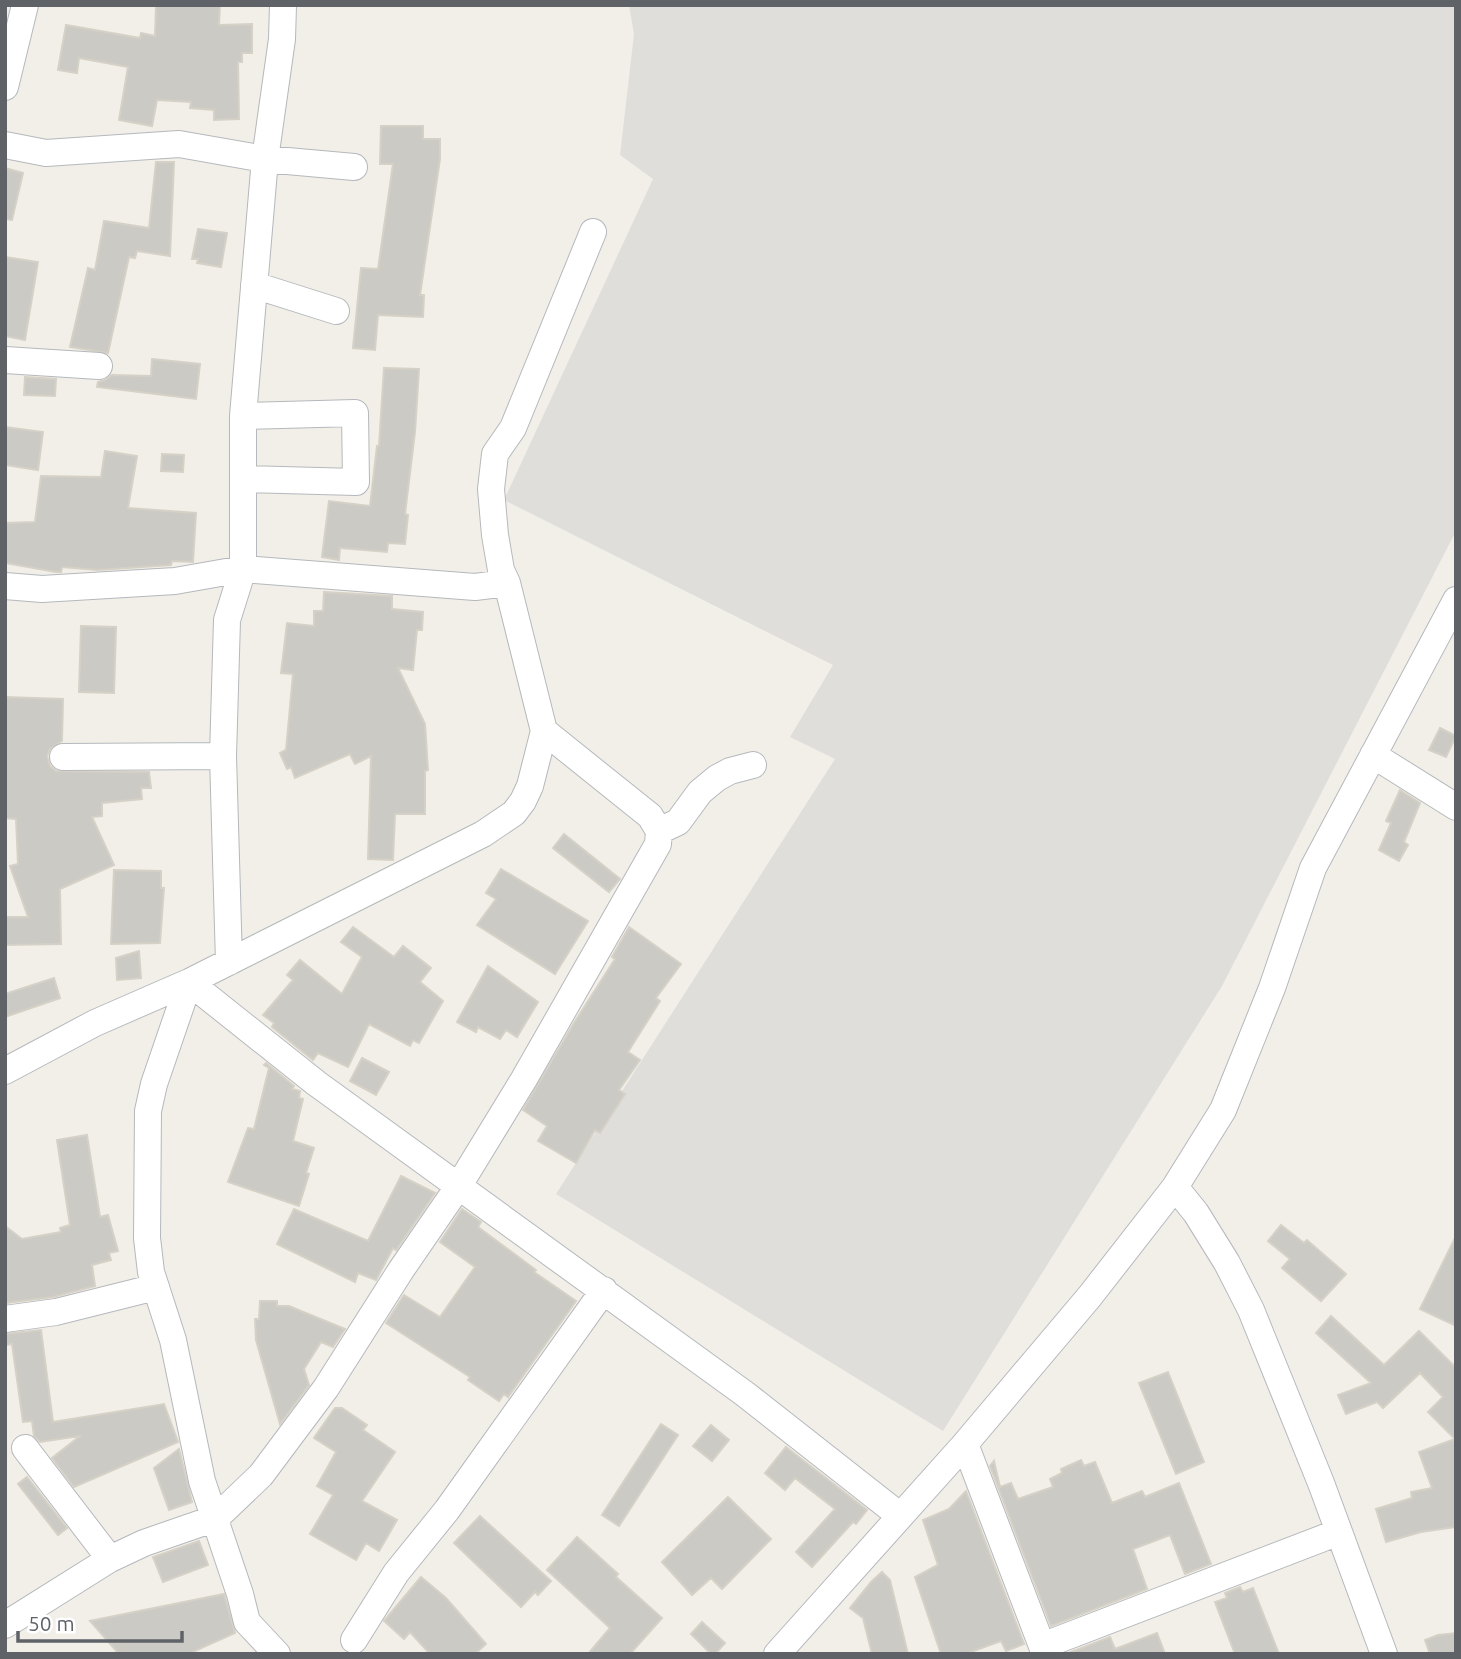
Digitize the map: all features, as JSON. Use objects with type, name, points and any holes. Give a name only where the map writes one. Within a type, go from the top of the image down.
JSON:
[{"type":"street","points":[[5,87],[25,5]]},
{"type":"street","points":[[229,962],[223,756],[228,620],[243,569],[243,416],[265,159],[282,39],[283,5]]},
{"type":"street","points":[[5,145],[46,153],[179,144],[265,159],[354,167]]},
{"type":"street","points":[[5,1071],[95,1023],[189,982],[483,834],[514,813],[530,786],[544,731],[507,583],[501,570],[491,489],[495,454],[513,428],[524,404],[593,232]]},
{"type":"street","points":[[254,285],[335,311]]},
{"type":"street","points":[[5,360],[99,366]]},
{"type":"street","points":[[243,416],[355,413],[356,482],[243,479]]},
{"type":"street","points":[[5,586],[42,589],[175,581],[243,569],[475,587],[507,583]]},
{"type":"street","points":[[788,1649],[899,1515],[965,1444],[1090,1296],[1174,1187],[1223,1111],[1272,988],[1314,868],[1456,600]]},
{"type":"street","points":[[5,1625],[110,1559],[144,1543],[216,1518],[261,1475],[326,1388],[458,1187],[524,1079],[658,844],[659,831],[643,810],[544,731]]},
{"type":"street","points":[[1374,755],[1456,807]]},
{"type":"street","points":[[63,757],[223,756]]},
{"type":"street","points":[[659,831],[677,822],[700,792],[716,778],[753,765]]},
{"type":"street","points":[[189,982],[316,1083],[745,1394],[899,1515]]},
{"type":"street","points":[[189,982],[154,1084],[148,1111],[147,1238],[152,1272],[173,1340],[202,1481],[247,1622],[277,1654]]},
{"type":"street","points":[[1174,1187],[1196,1213],[1227,1263],[1251,1310],[1384,1654]]},
{"type":"street","points":[[5,1319],[56,1312],[156,1287]]},
{"type":"street","points":[[354,1640],[396,1573],[454,1499],[604,1290]]},
{"type":"street","points":[[965,1444],[1043,1650],[1339,1532]]},
{"type":"street","points":[[25,1448],[110,1559]]},
{"type":"shaded area","points":[[629,5],[1456,5],[1456,531],[1222,986],[943,1431],[556,1194],[835,759],[790,737],[833,665],[504,500],[653,179],[620,155],[634,34]]},
{"type":"building","points":[[156,5],[220,5],[219,25],[252,24],[252,53],[242,53],[242,62],[238,62],[239,119],[214,120],[214,110],[190,108],[191,102],[157,100],[152,126],[119,120],[128,67],[79,58],[77,73],[58,70],[66,25],[140,38],[141,33],[155,36]]},
{"type":"building","points":[[381,126],[423,126],[423,139],[440,139],[440,159],[420,295],[424,295],[423,317],[378,315],[375,350],[353,348],[361,268],[378,269],[393,164],[380,164]]},
{"type":"building","points":[[156,162],[174,162],[170,256],[137,251],[135,258],[129,257],[108,353],[70,347],[88,268],[95,270],[104,221],[149,228]]},
{"type":"building","points":[[5,168],[23,173],[12,220],[5,219]]},
{"type":"building","points":[[198,229],[227,233],[221,267],[197,263],[198,259],[192,259]]},
{"type":"building","points":[[5,257],[38,262],[25,340],[5,336]]},
{"type":"building","points":[[152,359],[200,364],[196,399],[97,387],[98,382],[112,375],[151,376]]},
{"type":"building","points":[[384,368],[419,369],[405,514],[408,515],[405,544],[388,543],[387,552],[340,548],[339,560],[322,557],[329,501],[370,506],[379,446]]},
{"type":"building","points":[[25,377],[56,379],[55,396],[24,395]]},
{"type":"building","points":[[5,427],[43,432],[38,470],[5,465]]},
{"type":"building","points":[[105,451],[137,456],[128,508],[196,513],[193,562],[172,561],[171,565],[98,570],[62,567],[61,572],[5,563],[5,523],[35,522],[41,476],[101,477]]},
{"type":"building","points":[[162,454],[184,455],[183,472],[161,471]]},
{"type":"building","points":[[324,592],[392,596],[392,609],[423,612],[422,630],[417,630],[413,670],[398,668],[425,724],[428,770],[425,771],[425,814],[395,814],[393,860],[368,859],[371,756],[355,764],[350,754],[295,778],[291,767],[287,769],[280,753],[286,750],[293,674],[281,673],[287,623],[314,626],[314,611],[323,611]]},
{"type":"building","points":[[81,626],[116,627],[114,693],[79,692]]},
{"type":"building","points":[[5,697],[63,699],[62,741],[50,749],[47,756],[50,766],[56,771],[149,772],[151,788],[141,788],[142,799],[102,803],[102,816],[92,817],[114,865],[60,889],[61,944],[5,945],[5,917],[28,917],[10,866],[18,864],[16,819],[5,818]]},
{"type":"building","points":[[1440,728],[1456,736],[1446,757],[1429,750]]},
{"type":"building","points":[[1400,790],[1420,803],[1404,842],[1408,845],[1399,861],[1379,850],[1391,823],[1386,821]]},
{"type":"building","points":[[564,834],[620,879],[609,892],[553,848]]},
{"type":"building","points":[[501,869],[588,921],[555,974],[477,925],[496,899],[486,893]]},
{"type":"building","points":[[114,870],[161,871],[161,888],[164,888],[160,943],[111,944]]},
{"type":"building","points":[[353,927],[394,957],[403,946],[431,968],[420,982],[443,1001],[419,1043],[413,1040],[410,1046],[369,1024],[348,1067],[318,1053],[313,1060],[272,1027],[274,1023],[263,1015],[293,980],[287,975],[300,960],[342,994],[362,957],[341,942]]},
{"type":"building","points":[[629,927],[681,964],[656,998],[660,1001],[628,1052],[640,1060],[619,1090],[625,1094],[600,1133],[595,1130],[576,1163],[538,1141],[547,1126],[523,1110],[615,959],[612,957]]},
{"type":"building","points":[[139,951],[141,978],[117,980],[116,958]]},
{"type":"building","points":[[488,966],[538,1002],[517,1037],[506,1030],[500,1039],[478,1027],[476,1032],[457,1022]]},
{"type":"building","points":[[54,978],[60,998],[5,1017],[5,994]]},
{"type":"building","points":[[362,1058],[389,1072],[376,1095],[350,1081]]},
{"type":"building","points":[[266,1063],[294,1086],[292,1089],[300,1091],[299,1098],[303,1099],[293,1141],[314,1148],[299,1206],[228,1182],[248,1128],[254,1129],[269,1068],[264,1065]]},
{"type":"building","points":[[87,1135],[100,1217],[108,1215],[118,1251],[109,1253],[111,1260],[92,1265],[95,1286],[53,1297],[5,1303],[5,1226],[22,1239],[61,1232],[60,1228],[70,1225],[57,1140]]},
{"type":"building","points":[[401,1176],[435,1193],[396,1250],[393,1248],[376,1280],[358,1273],[355,1282],[277,1244],[294,1209],[368,1241]]},
{"type":"building","points":[[462,1209],[481,1222],[478,1227],[536,1270],[534,1272],[576,1301],[508,1397],[504,1394],[499,1401],[468,1380],[470,1377],[386,1323],[404,1295],[440,1317],[475,1267],[440,1242]]},
{"type":"building","points":[[1281,1225],[1304,1243],[1307,1240],[1346,1274],[1321,1301],[1282,1268],[1290,1259],[1268,1241]]},
{"type":"building","points":[[1456,1236],[1456,1326],[1420,1309]]},
{"type":"building","points":[[260,1301],[277,1301],[277,1306],[289,1306],[345,1329],[333,1347],[321,1342],[304,1369],[309,1385],[280,1424],[256,1340],[255,1319],[259,1319]]},
{"type":"building","points":[[1331,1316],[1384,1365],[1419,1331],[1456,1368],[1456,1527],[1421,1532],[1386,1542],[1376,1509],[1412,1498],[1411,1492],[1432,1488],[1419,1452],[1455,1439],[1428,1412],[1443,1397],[1420,1373],[1383,1408],[1377,1402],[1346,1414],[1338,1395],[1371,1383],[1316,1333]]},
{"type":"building","points":[[41,1330],[53,1422],[164,1404],[178,1442],[74,1487],[52,1458],[80,1436],[40,1442],[34,1436],[32,1421],[23,1422],[12,1344],[5,1345],[5,1334]]},
{"type":"building","points":[[1168,1372],[1204,1462],[1176,1474],[1139,1383]]},
{"type":"building","points":[[335,1408],[342,1408],[367,1425],[363,1430],[395,1452],[362,1501],[397,1520],[379,1551],[366,1543],[356,1560],[310,1534],[333,1495],[317,1486],[336,1452],[314,1438]]},
{"type":"building","points":[[661,1424],[678,1435],[619,1526],[602,1515]]},
{"type":"building","points":[[711,1425],[729,1440],[712,1461],[693,1446]]},
{"type":"building","points":[[786,1447],[867,1510],[812,1567],[796,1552],[835,1509],[795,1478],[785,1490],[765,1473]]},
{"type":"building","points":[[179,1449],[192,1502],[169,1510],[154,1468]]},
{"type":"building","points":[[1081,1460],[1084,1466],[1095,1462],[1112,1503],[1142,1491],[1145,1497],[1179,1483],[1211,1564],[1185,1574],[1170,1535],[1133,1549],[1147,1589],[1051,1626],[990,1466],[994,1461],[1000,1487],[1011,1483],[1018,1499],[1053,1487],[1050,1479],[1062,1473],[1061,1469]]},
{"type":"building","points":[[27,1477],[67,1528],[58,1535],[18,1484]]},
{"type":"building","points":[[966,1491],[1024,1644],[1006,1651],[1001,1641],[965,1654],[941,1654],[915,1577],[938,1565],[923,1520],[949,1509]]},
{"type":"building","points":[[728,1497],[771,1539],[722,1589],[711,1578],[692,1595],[662,1562]]},
{"type":"building","points":[[480,1516],[551,1581],[538,1595],[535,1592],[521,1607],[454,1543]]},
{"type":"building","points":[[577,1537],[662,1618],[630,1654],[588,1654],[610,1628],[547,1570]]},
{"type":"building","points":[[199,1541],[208,1565],[163,1582],[153,1557]]},
{"type":"building","points":[[882,1572],[890,1580],[908,1654],[872,1654],[863,1618],[850,1608]]},
{"type":"building","points":[[421,1577],[446,1598],[486,1644],[475,1654],[430,1654],[410,1632],[404,1639],[384,1621]]},
{"type":"building","points":[[1240,1587],[1243,1592],[1253,1588],[1279,1654],[1235,1654],[1215,1602],[1227,1598],[1225,1593]]},
{"type":"building","points":[[224,1594],[235,1633],[188,1654],[119,1654],[90,1621]]},
{"type":"building","points":[[702,1622],[725,1643],[715,1654],[711,1654],[691,1634]]},
{"type":"building","points":[[1157,1633],[1165,1654],[1066,1654],[1110,1637],[1115,1649]]},
{"type":"building","points":[[1456,1633],[1456,1654],[1430,1654],[1425,1640]]}]
